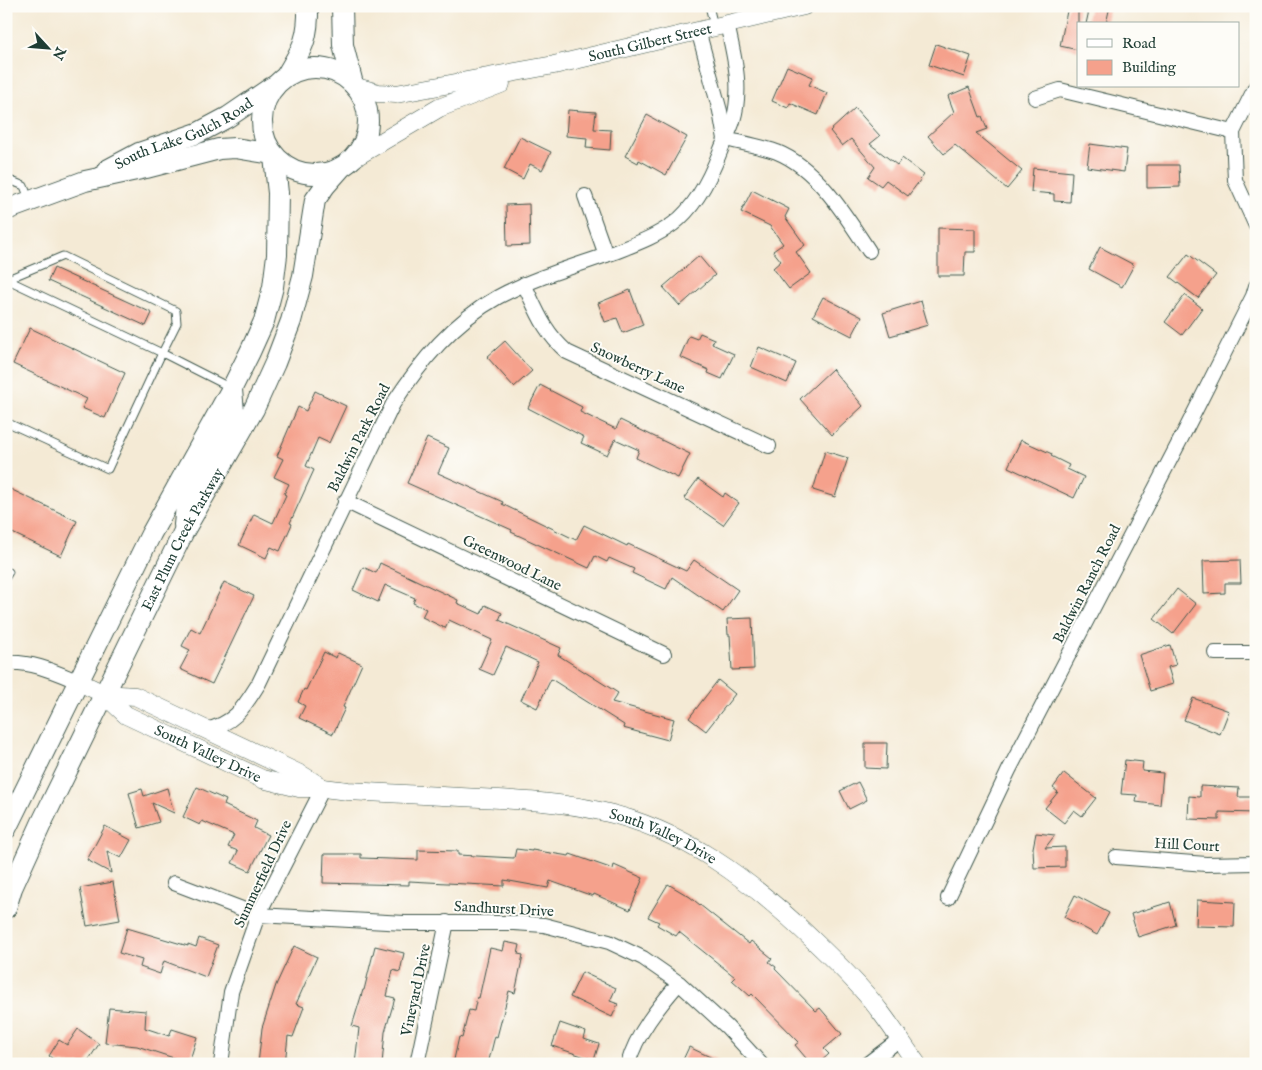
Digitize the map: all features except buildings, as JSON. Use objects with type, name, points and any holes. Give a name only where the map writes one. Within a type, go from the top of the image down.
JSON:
[{"type":"main road","points":[[308,6],[309,23],[300,56],[267,98],[262,115],[262,133],[273,155],[288,168],[305,174],[323,174],[347,163],[364,142],[368,123],[366,104],[354,85],[343,45],[342,6]]},
{"type":"main road","points":[[282,79],[304,69],[323,68],[341,74],[354,85]]},
{"type":"main road","name":"South Lake Gulch Road","points":[[85,181],[139,152],[179,141],[198,133],[228,117],[282,79]]},
{"type":"main road","name":"South Lake Gulch Road","points":[[6,210],[85,181],[219,150],[235,148],[273,155]]},
{"type":"main road","name":"East Plum Creek Parkway","points":[[6,830],[151,534],[232,388],[264,321],[273,287],[279,228],[278,193],[273,155]]},
{"type":"main road","name":"East Plum Creek Parkway","points":[[6,908],[12,888],[42,822],[184,532],[254,409],[276,363],[291,321],[303,276],[316,200],[325,186],[347,163]]},
{"type":"main road","points":[[184,532],[187,496],[234,411],[232,388]]},
{"type":"street","name":"South Gilbert Street","points":[[354,85],[378,92],[396,94],[554,64],[804,6]]},
{"type":"street","points":[[713,27],[720,111],[725,139],[777,152],[796,162],[812,175],[846,216],[869,251]]},
{"type":"street","name":"Baldwin Park Road","points":[[205,730],[218,727],[236,716],[259,683],[393,404],[413,373],[432,350],[474,313],[496,298],[524,284],[648,240],[674,224],[695,200],[711,175],[733,122],[738,87],[737,72],[713,27]]},
{"type":"street","name":"South Gilbert Street","points":[[347,163],[426,114],[554,64]]},
{"type":"street","points":[[1256,86],[1232,132],[1235,180],[1256,226]]},
{"type":"street","points":[[1034,98],[1060,90],[1232,132]]},
{"type":"street","points":[[585,196],[606,255]]},
{"type":"street","name":"Snowberry Lane","points":[[524,284],[543,326],[553,340],[567,352],[769,446]]},
{"type":"street","name":"Baldwin Ranch Road","points":[[948,898],[1009,770],[1186,429],[1253,296],[1256,286]]},
{"type":"street","name":"Greenwood Lane","points":[[345,501],[664,654]]},
{"type":"street","points":[[1215,653],[1256,654]]},
{"type":"street","points":[[6,663],[16,662],[43,667],[78,682]]},
{"type":"street","name":"South Valley Drive","points":[[78,682],[104,694],[126,716],[262,779],[299,788],[538,801],[601,811],[656,828],[722,863],[774,904],[839,965],[883,1015],[917,1064]]},
{"type":"street","name":"South Valley Drive","points":[[104,694],[135,696],[302,775],[323,788]]},
{"type":"street","name":"Summerfield Drive","points":[[221,1064],[231,992],[258,915],[323,788]]},
{"type":"street","name":"Hill Court","points":[[1116,857],[1206,864],[1256,863]]},
{"type":"street","name":"Sandhurst Drive","points":[[174,883],[258,915],[405,923],[514,923],[544,925],[578,932],[609,942],[643,958],[679,983],[727,1027],[761,1064]]},
{"type":"street","name":"Vineyard Drive","points":[[417,1064],[448,922]]},
{"type":"street","points":[[628,1064],[630,1055],[654,1012],[679,983]]},
{"type":"street","points":[[867,1064],[900,1039]]},
{"type":"lane","points":[[709,6],[713,27]]},
{"type":"lane","points":[[6,182],[12,181],[24,186],[30,201]]},
{"type":"lane","points":[[6,422],[108,469],[177,323],[176,311],[63,256],[7,279]]},
{"type":"lane","points":[[7,279],[232,388]]},
{"type":"lane","points":[[6,571],[9,572],[6,577]]}]
